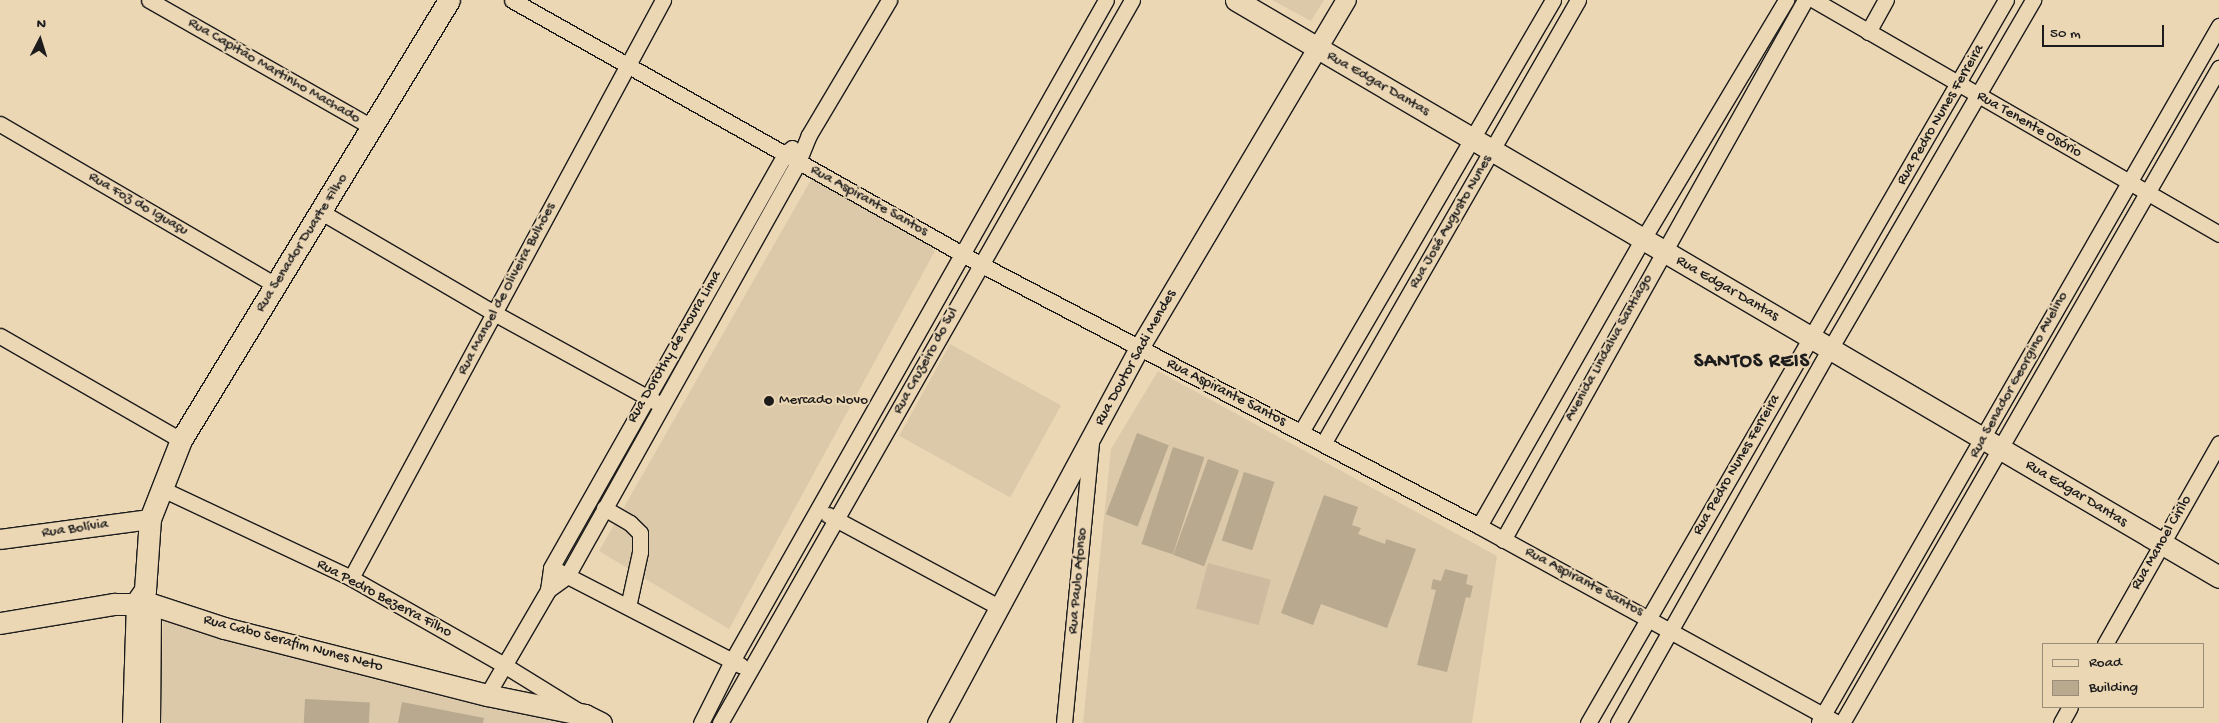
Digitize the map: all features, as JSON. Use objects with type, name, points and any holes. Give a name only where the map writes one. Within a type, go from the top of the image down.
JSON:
[{"type":"main road","name":"Rua Senador Duarte Filho","points":[[144,599],[150,519],[160,488],[181,440],[323,212],[449,0]]},
{"type":"main road","name":"Rua Edgar Dantas","points":[[1236,0],[1830,348],[2160,545],[2219,577]]},
{"type":"main road","name":"Rua Cabo Serafim Nunes Neto","points":[[0,623],[144,599],[224,628],[593,719]]},
{"type":"street","name":"Rua Capitão Martinho Machado","points":[[149,0],[372,127]]},
{"type":"street","name":"Rua Aspirante Santos","points":[[512,0],[980,264],[1302,432],[1649,617],[1820,719],[1837,723]]},
{"type":"street","name":"Rua Manoel de Oliveira Bulhões","points":[[351,578],[663,0]]},
{"type":"street","name":"Rua Dorothy de Moura Lima","points":[[487,694],[548,590],[551,568],[647,397],[889,0]]},
{"type":"street","name":"Rua Cruzeiro do Sul","points":[[700,723],[732,661],[1106,0]]},
{"type":"street","name":"Rua Cruzeiro do Sul","points":[[720,723],[1132,0]]},
{"type":"street","name":"Rua Doutor Sadi Mendes","points":[[937,723],[1139,348],[1319,49],[1346,0]]},
{"type":"street","name":"Rua José Augusto Nunes","points":[[1302,432],[1554,0]]},
{"type":"street","name":"Rua José Augusto Nunes","points":[[1323,444],[1578,0]]},
{"type":"street","name":"Avenida Lindalva Santiago","points":[[1479,526],[1642,239],[1786,0]]},
{"type":"street","name":"Avenida Lindalva Santiago","points":[[1503,540],[1663,251],[1806,0]]},
{"type":"street","name":"Rua Tenente Osório","points":[[1814,0],[2219,234]]},
{"type":"street","points":[[1868,32],[1886,0]]},
{"type":"street","name":"Rua Pedro Nunes Ferreira","points":[[1588,723],[1811,337],[1960,85],[2006,0]]},
{"type":"street","name":"Rua Pedro Nunes Ferreira","points":[[1618,723],[1830,348],[2033,0]]},
{"type":"street","name":"Rua Senador Georgino Avelino","points":[[1820,719],[1984,439],[2128,182],[2219,26]]},
{"type":"street","points":[[1072,61],[1091,72]]},
{"type":"street","name":"Rua Senador Georgino Avelino","points":[[1842,723],[2002,450],[2146,193],[2219,68]]},
{"type":"street","name":"Rua Foz do Iguaçu","points":[[0,124],[276,285]]},
{"type":"street","name":"Rua Dorothy de Moura Lima","points":[[548,590],[567,576],[662,405],[791,158]]},
{"type":"street","points":[[998,193],[1016,203]]},
{"type":"street","points":[[323,212],[494,313],[662,405]]},
{"type":"street","points":[[0,336],[181,440]]},
{"type":"street","name":"Rua Paulo Afonso","points":[[1064,723],[1091,439]]},
{"type":"street","name":"Rua Manoel Cirilo","points":[[2106,643],[2219,443]]},
{"type":"street","name":"Rua Pedro Bezerra Filho","points":[[160,488],[351,578],[504,665],[593,719]]},
{"type":"street","points":[[604,508],[630,523],[640,533],[640,552],[628,607]]},
{"type":"street","points":[[819,509],[999,607]]},
{"type":"street","name":"Rua Bolívia","points":[[1,538],[150,519]]},
{"type":"street","points":[[551,568],[750,670]]},
{"type":"street","points":[[132,723],[144,599]]},
{"type":"street","points":[[144,599],[150,723]]},
{"type":"street","points":[[2061,723],[2069,708]]},
{"type":"shaded area","points":[[1272,0],[1324,0],[1311,21]]},
{"type":"shaded area","name":"Mercado Novo","points":[[812,178],[900,222],[935,251],[729,629],[599,551]]},
{"type":"shaded area","points":[[950,344],[1061,406],[1010,497],[899,436]]},
{"type":"shaded area","points":[[1158,371],[1497,556],[1472,723],[1083,723],[1111,449]]},
{"type":"shaded area","points":[[1208,563],[1271,580],[1259,625],[1196,608]]},
{"type":"shaded area","points":[[163,616],[528,709],[563,723],[161,723]]},
{"type":"building","points":[[1137,433],[1169,445],[1138,526],[1106,514]]},
{"type":"building","points":[[1173,447],[1204,457],[1173,554],[1141,544]]},
{"type":"building","points":[[1208,459],[1239,470],[1204,566],[1173,555]]},
{"type":"building","points":[[1244,472],[1274,482],[1252,550],[1222,540]]},
{"type":"building","points":[[1324,495],[1358,507],[1352,525],[1361,528],[1358,534],[1385,544],[1386,539],[1416,549],[1387,628],[1321,604],[1313,625],[1281,613]]},
{"type":"building","points":[[1445,569],[1468,575],[1466,584],[1473,586],[1470,598],[1466,597],[1447,672],[1417,665],[1436,590],[1431,589],[1433,579],[1441,581]]},
{"type":"building","points":[[305,699],[370,702],[369,723],[304,723]]},
{"type":"building","points":[[402,702],[484,718],[483,723],[398,723]]},
{"type":"place","name":"Mercado Novo","points":[[769,401]]},
{"type":"district","name":"SANTOS REIS","points":[[1752,362]]}]
